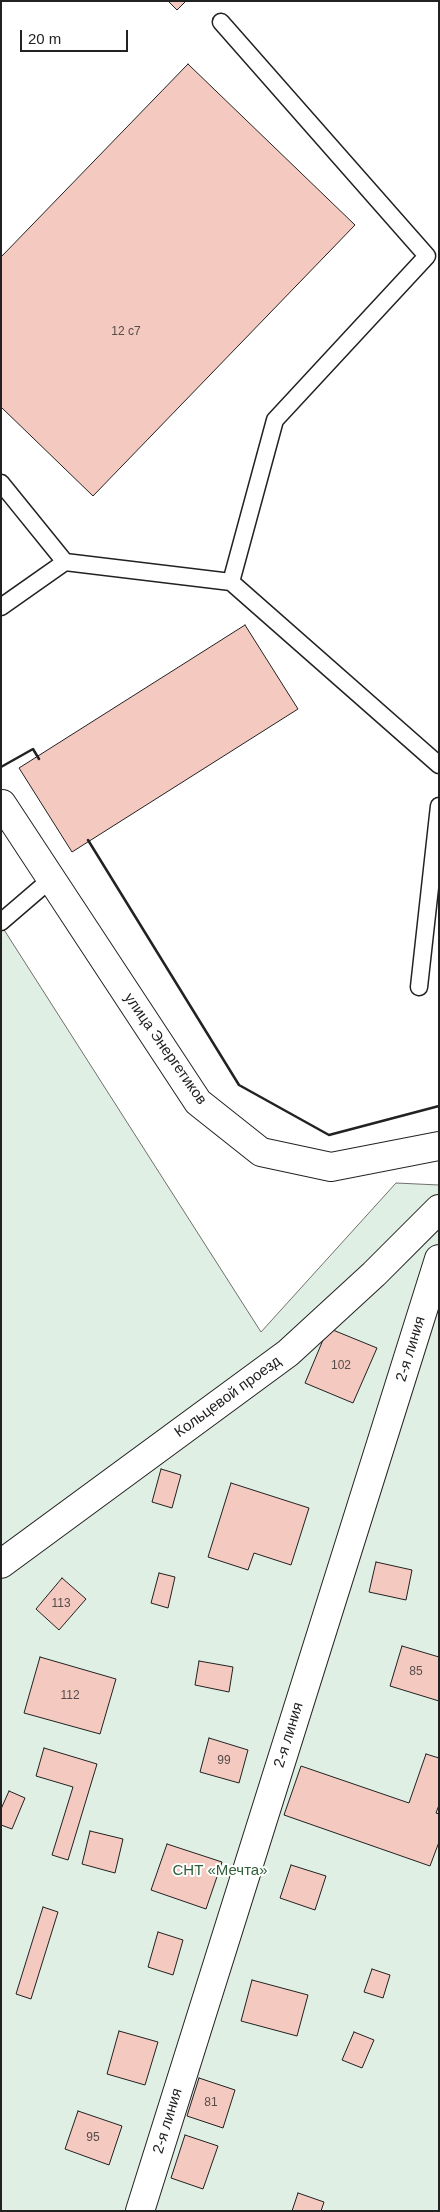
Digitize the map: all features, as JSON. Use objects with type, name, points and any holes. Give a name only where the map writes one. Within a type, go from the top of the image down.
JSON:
[{"type":"street","name":"улица Энергетиков","points":[[1,804],[198,1102],[261,1152],[331,1167],[439,1146]]},
{"type":"street","name":"Кольцевой проезд","points":[[1,1564],[288,1353],[374,1274],[439,1209]]},
{"type":"street","name":"2-я линия","points":[[140,2211],[439,1259]]},
{"type":"lane","points":[[221,22],[427,256],[275,420],[231,582]]},
{"type":"lane","points":[[1,483],[65,562]]},
{"type":"lane","points":[[1,607],[65,562],[231,582],[439,765]]},
{"type":"lane","points":[[420,987],[439,806]]},
{"type":"lane","points":[[1,922],[51,880]]},
{"type":"green space","name":"СНТ «Мечта»","points":[[1,925],[261,1332],[396,1183],[439,1185],[439,2211],[1,2211]]},
{"type":"building","points":[[168,1],[186,1],[177,10]]},
{"type":"building","points":[[188,64],[355,225],[93,496],[1,407],[1,257]]},
{"type":"building","points":[[245,625],[298,709],[72,852],[19,768]]},
{"type":"building","points":[[328,1328],[377,1348],[353,1403],[305,1383]]},
{"type":"building","points":[[161,1469],[181,1475],[172,1508],[152,1502]]},
{"type":"building","points":[[231,1483],[309,1508],[291,1565],[254,1553],[248,1570],[208,1557]]},
{"type":"building","points":[[376,1562],[412,1570],[406,1600],[369,1592]]},
{"type":"building","points":[[159,1573],[175,1577],[168,1608],[151,1603]]},
{"type":"building","points":[[62,1578],[86,1599],[59,1630],[36,1609]]},
{"type":"building","points":[[402,1646],[439,1657],[439,1701],[390,1686]]},
{"type":"building","points":[[40,1657],[116,1679],[100,1734],[24,1713]]},
{"type":"building","points":[[199,1661],[233,1667],[229,1692],[195,1685]]},
{"type":"building","points":[[209,1738],[248,1750],[239,1783],[200,1772]]},
{"type":"building","points":[[44,1748],[97,1764],[68,1860],[52,1855],[73,1787],[36,1776]]},
{"type":"building","points":[[426,1754],[439,1758],[439,1805],[436,1813],[439,1814],[439,1842],[430,1866],[284,1815],[301,1766],[409,1803]]},
{"type":"building","points":[[9,1791],[25,1798],[12,1829],[1,1825],[1,1809]]},
{"type":"building","points":[[90,1831],[123,1839],[115,1873],[82,1864]]},
{"type":"building","points":[[167,1844],[222,1862],[206,1909],[151,1890]]},
{"type":"building","points":[[291,1865],[326,1876],[315,1910],[280,1898]]},
{"type":"building","points":[[43,1907],[58,1912],[31,1999],[16,1994]]},
{"type":"building","points":[[158,1932],[183,1940],[173,1975],[148,1967]]},
{"type":"building","points":[[372,1969],[390,1975],[383,1998],[364,1992]]},
{"type":"building","points":[[252,1980],[308,1995],[297,2036],[241,2021]]},
{"type":"building","points":[[119,2031],[158,2042],[145,2085],[107,2074]]},
{"type":"building","points":[[354,2032],[374,2040],[362,2068],[342,2060]]},
{"type":"building","points":[[199,2078],[235,2090],[223,2128],[187,2116]]},
{"type":"building","points":[[78,2111],[122,2126],[109,2165],[65,2149]]},
{"type":"building","points":[[185,2135],[218,2146],[203,2189],[171,2178]]},
{"type":"building","points":[[298,2193],[324,2202],[321,2211],[292,2211]]},
{"type":"wall","points":[[1,767],[33,749],[39,759]]},
{"type":"wall","points":[[88,840],[239,1085],[329,1135],[439,1106]]}]
